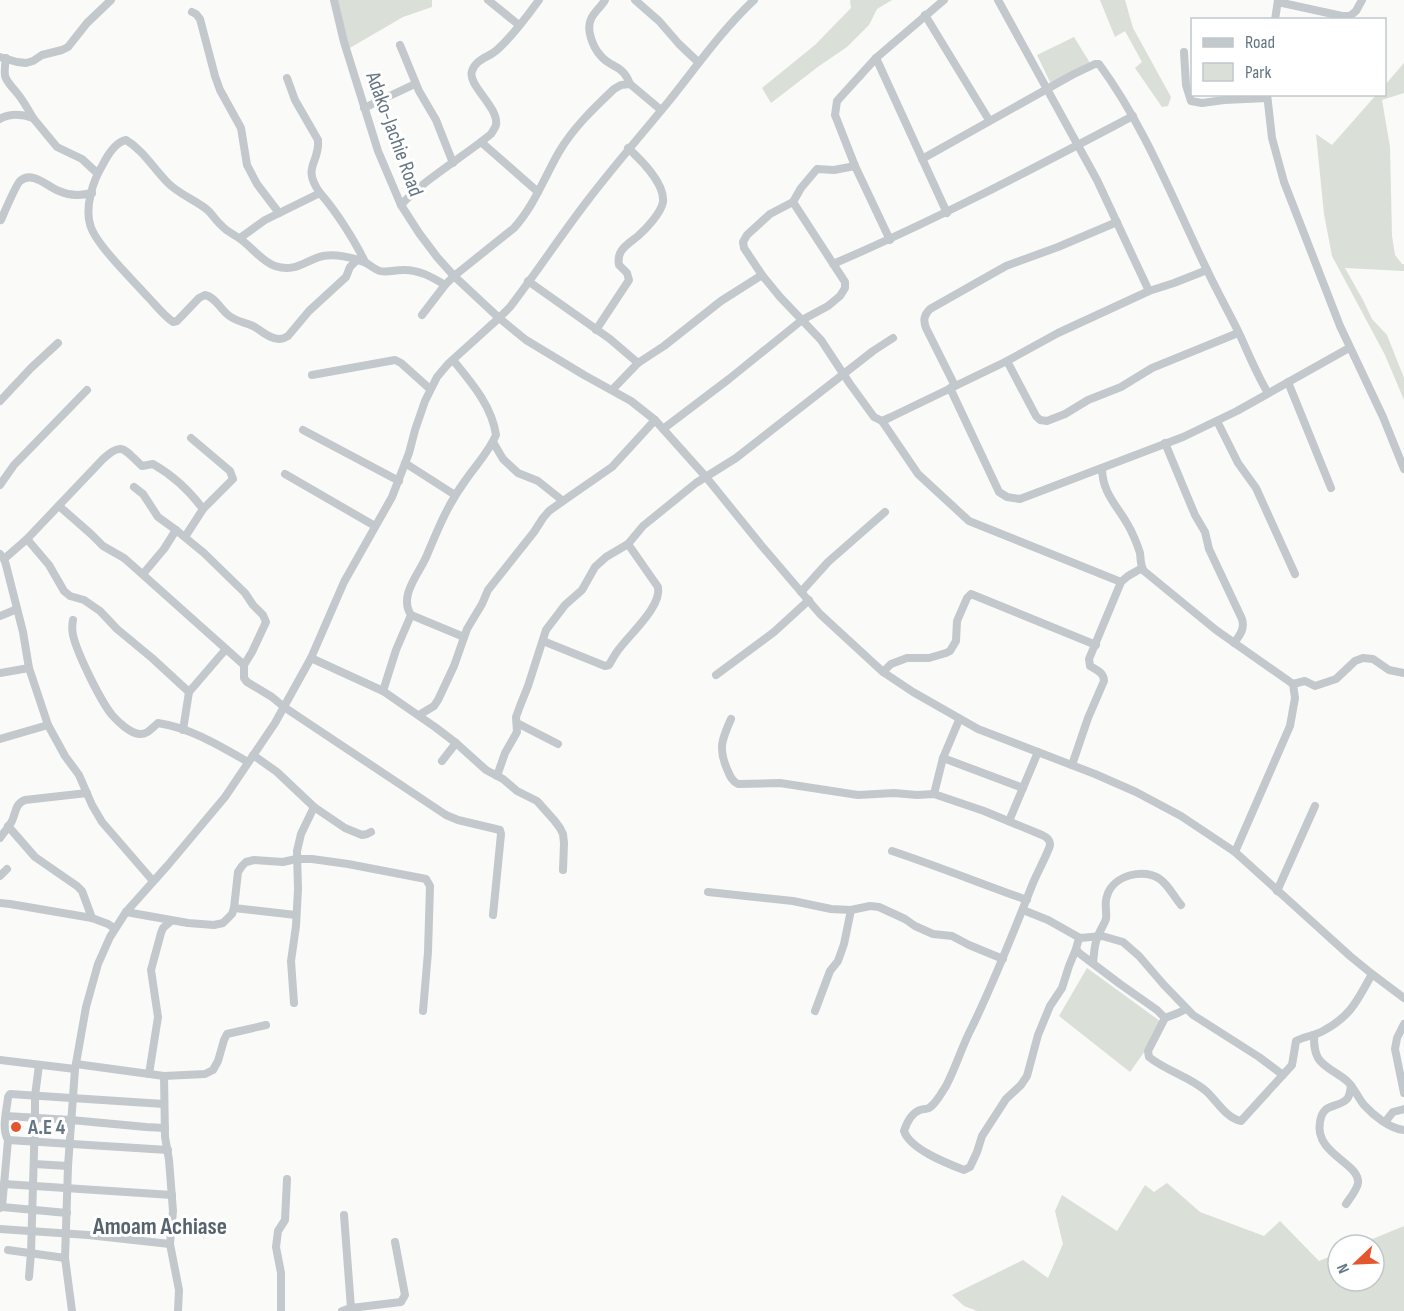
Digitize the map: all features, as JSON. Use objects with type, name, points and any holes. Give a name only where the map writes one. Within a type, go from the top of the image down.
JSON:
[{"type":"street","points":[[97,173],[82,159],[57,147],[33,118],[17,93],[5,81],[3,57],[26,63],[42,55],[62,50],[111,0]]},
{"type":"street","name":"Adako-Jachie Road","points":[[334,0],[344,42],[378,151],[401,205],[423,239],[454,276],[499,318],[517,334],[631,401],[655,420],[706,477],[820,614],[883,672],[959,720],[992,736],[1115,782],[1164,806],[1204,831],[1235,852],[1372,974],[1404,998]]},
{"type":"street","points":[[488,0],[519,25]]},
{"type":"street","points":[[401,205],[491,134],[496,125],[495,118],[488,101],[474,82],[471,75],[472,70],[479,61],[503,44],[539,0]]},
{"type":"street","points":[[605,0],[589,23],[591,37],[600,56],[621,69],[630,84],[661,110]]},
{"type":"street","points":[[635,0],[659,21],[698,62]]},
{"type":"street","points":[[739,0],[746,7]]},
{"type":"street","points":[[72,1311],[65,1258],[69,1143],[75,1066],[92,985],[98,964],[114,928],[225,796],[284,707],[311,658],[344,582],[384,513],[399,481],[415,430],[430,389],[437,377],[510,307],[628,148],[735,18],[754,0]]},
{"type":"street","points":[[890,240],[855,166],[835,115],[835,108],[837,101],[876,58],[944,0]]},
{"type":"street","points":[[998,0],[1097,180],[1149,291]]},
{"type":"street","points":[[1275,18],[1278,1],[1350,16],[1362,0]]},
{"type":"street","points":[[192,12],[200,19],[214,76],[241,128],[247,165],[257,184],[279,213]]},
{"type":"street","points":[[925,15],[989,120]]},
{"type":"street","points":[[400,45],[415,84],[436,120],[453,163]]},
{"type":"street","points":[[1184,52],[1186,85],[1191,101],[1202,103],[1267,96],[1272,138],[1279,167],[1310,253],[1404,469]]},
{"type":"street","points":[[876,58],[947,213]]},
{"type":"street","points":[[922,159],[1072,75],[1099,64],[1118,90],[1146,141],[1268,393]]},
{"type":"street","points":[[286,78],[318,141],[311,172],[314,184],[358,247],[361,261]]},
{"type":"street","points":[[364,108],[415,84]]},
{"type":"street","points":[[422,315],[454,276],[522,219],[559,151],[578,126],[614,89],[621,84],[630,84]]},
{"type":"street","points":[[0,119],[8,115],[33,118]]},
{"type":"street","points":[[833,264],[947,213],[1133,116]]},
{"type":"street","points":[[361,261],[350,267],[346,277],[313,306],[283,339],[272,338],[252,326],[235,320],[205,295],[199,298],[177,321],[173,322],[93,234],[88,213],[97,173],[120,141],[126,140],[134,144],[175,189],[208,210],[225,230],[240,238],[267,262],[284,269],[300,266],[325,256],[349,258],[361,261],[383,272],[415,271],[445,285]]},
{"type":"street","points":[[481,142],[538,192]]},
{"type":"street","points":[[596,330],[629,280],[627,273],[619,265],[619,255],[645,230],[663,203],[662,194],[648,167],[628,148]]},
{"type":"street","points":[[855,166],[834,170],[816,169],[793,202],[770,214],[747,235],[743,242],[744,248],[780,297],[820,340],[874,417],[882,421],[918,474],[969,521],[1121,582]]},
{"type":"street","points":[[1,220],[19,182],[26,178],[31,177],[69,194],[80,196],[92,193]]},
{"type":"street","points":[[240,238],[265,220],[320,193]]},
{"type":"street","points":[[663,429],[802,320],[828,306],[840,296],[845,288],[845,282],[793,202]]},
{"type":"street","points":[[1117,222],[1006,266],[930,309],[924,320],[999,492],[1004,496],[1020,499],[1042,492],[1182,437],[1350,348]]},
{"type":"street","points":[[882,421],[1007,361],[1058,333],[1149,291],[1207,270]]},
{"type":"street","points":[[612,390],[638,363],[664,346],[721,301],[762,275]]},
{"type":"street","points":[[528,281],[625,351],[638,363]]},
{"type":"street","points":[[1007,361],[1037,418],[1047,421],[1121,387],[1159,365],[1238,333]]},
{"type":"street","points":[[498,776],[505,753],[517,732],[516,717],[546,630],[585,585],[595,567],[606,557],[628,544],[643,526],[696,483],[736,458],[873,351],[893,338]]},
{"type":"street","points":[[0,401],[58,343]]},
{"type":"street","points":[[312,375],[394,360],[401,363],[430,389]]},
{"type":"street","points":[[453,360],[483,400],[496,433],[493,442],[455,495],[432,540],[427,557],[412,583],[408,608],[411,615],[464,638]]},
{"type":"street","points":[[1288,382],[1331,488]]},
{"type":"street","points":[[0,485],[14,465],[87,390]]},
{"type":"street","points":[[418,716],[434,706],[438,700],[464,638],[488,590],[549,511],[612,467],[655,420]]},
{"type":"street","points":[[1216,421],[1238,463],[1256,488],[1295,574]]},
{"type":"street","points":[[303,430],[399,481]]},
{"type":"street","points":[[185,537],[203,509],[232,479],[230,471],[191,438]]},
{"type":"street","points":[[493,442],[503,459],[518,473],[538,481],[562,501]]},
{"type":"street","points":[[1165,443],[1195,515],[1205,532],[1209,549],[1242,619],[1243,630],[1234,643]]},
{"type":"street","points":[[153,881],[102,822],[79,775],[65,756],[48,725],[29,668],[23,632],[2,556],[27,539],[103,459],[117,448],[122,449],[142,466],[153,464],[177,478],[203,509]]},
{"type":"street","points":[[405,463],[455,495]]},
{"type":"street","points":[[1102,468],[1104,485],[1132,531],[1140,553],[1142,568],[1175,598],[1293,684],[1295,698],[1290,726],[1235,852]]},
{"type":"street","points":[[285,474],[375,526]]},
{"type":"street","points":[[134,487],[143,494],[158,517],[185,537],[245,593],[263,615],[266,622],[244,665],[244,678],[247,682],[446,815],[500,830],[493,915]]},
{"type":"street","points":[[59,506],[103,546],[124,558],[143,574],[244,665]]},
{"type":"street","points":[[801,592],[828,562],[885,512]]},
{"type":"street","points":[[143,574],[164,549],[176,530]]},
{"type":"street","points":[[27,539],[49,565],[64,591],[70,596],[84,600],[100,611],[189,693]]},
{"type":"street","points":[[543,641],[605,666],[609,665],[617,651],[652,608],[659,593],[658,587],[628,544]]},
{"type":"street","points":[[1072,765],[1104,681],[1101,672],[1089,664],[1121,582],[1142,568]]},
{"type":"street","points":[[883,672],[891,664],[907,658],[929,658],[950,651],[956,641],[957,621],[971,594],[1096,645]]},
{"type":"street","points":[[716,675],[774,632],[809,600]]},
{"type":"street","points":[[0,615],[17,609]]},
{"type":"street","points":[[383,691],[396,650],[411,615]]},
{"type":"street","points":[[72,620],[73,636],[79,653],[108,709],[120,723],[140,735],[150,731],[158,723],[183,730],[205,738],[248,762]]},
{"type":"street","points":[[183,730],[189,693],[226,649]]},
{"type":"street","points":[[311,658],[383,691],[456,743],[480,766],[503,779],[517,791],[537,801],[561,828],[564,843],[563,870]]},
{"type":"street","points":[[1293,684],[1305,681],[1316,686],[1336,679],[1355,661],[1362,658],[1373,659],[1389,670],[1404,673]]},
{"type":"street","points":[[0,673],[29,668]]},
{"type":"street","points":[[731,719],[722,739],[723,759],[731,777],[738,784],[780,783],[858,795],[934,794],[1009,821],[1047,837],[1049,841],[1048,850],[987,998],[946,1085],[929,1108],[914,1113],[908,1121],[904,1131],[908,1139],[920,1148],[964,1170],[970,1167],[982,1136],[1006,1099],[1025,1079],[1038,1035],[1050,1006],[1062,988],[1079,938]]},
{"type":"street","points":[[934,794],[943,758],[959,720]]},
{"type":"street","points":[[517,723],[558,744]]},
{"type":"street","points":[[0,739],[48,725]]},
{"type":"street","points":[[442,761],[456,743]]},
{"type":"street","points":[[1009,821],[1038,752]]},
{"type":"street","points":[[254,754],[314,807],[345,828],[362,835],[371,832]]},
{"type":"street","points":[[943,758],[1023,788]]},
{"type":"street","points":[[0,838],[21,802],[87,793]]},
{"type":"street","points":[[1277,891],[1315,806]]},
{"type":"street","points":[[294,1003],[291,961],[298,889],[296,859],[298,840],[314,807]]},
{"type":"street","points":[[8,826],[35,857],[82,891],[92,918]]},
{"type":"street","points":[[892,851],[1027,900]]},
{"type":"street","points":[[126,912],[171,921],[220,924],[229,918],[234,908],[238,872],[246,862],[254,860],[283,862],[312,859],[426,879],[430,886],[423,1011]]},
{"type":"street","points":[[0,876],[7,869]]},
{"type":"street","points":[[1093,963],[1098,936],[1106,919],[1106,898],[1114,882],[1120,878],[1152,875],[1159,878],[1180,905]]},
{"type":"street","points":[[708,892],[793,901],[831,909],[851,910],[870,906],[879,907],[933,934],[952,936],[1003,958]]},
{"type":"street","points":[[0,903],[92,918],[114,928]]},
{"type":"street","points":[[234,908],[296,915]]},
{"type":"street","points":[[815,1011],[830,971],[838,961],[851,910]]},
{"type":"street","points":[[1023,910],[1048,920],[1079,938],[1098,936],[1118,940],[1128,946],[1185,1009],[1283,1075]]},
{"type":"street","points":[[149,1074],[158,1017],[151,970],[161,933],[171,921]]},
{"type":"street","points":[[1076,949],[1165,1018]]},
{"type":"street","points":[[1185,1009],[1165,1018],[1148,1051],[1149,1057],[1195,1082],[1228,1114],[1238,1121],[1244,1120],[1292,1065],[1296,1041],[1332,1026],[1347,1014],[1372,974]]},
{"type":"street","points":[[1404,1024],[1397,1038],[1395,1049],[1404,1093]]},
{"type":"street","points":[[0,1060],[164,1076],[209,1073],[219,1061],[227,1034],[266,1025]]},
{"type":"street","points":[[1314,1035],[1315,1052],[1323,1064],[1346,1080],[1366,1107],[1385,1122],[1404,1130]]},
{"type":"street","points":[[29,1277],[32,1253],[35,1096],[39,1065]]},
{"type":"street","points":[[164,1076],[165,1128],[172,1195],[171,1244],[178,1290],[178,1311]]},
{"type":"street","points":[[1346,1203],[1357,1186],[1358,1178],[1355,1172],[1330,1152],[1322,1139],[1319,1124],[1327,1108],[1347,1100],[1351,1086]]},
{"type":"street","points":[[67,1213],[1,1208],[8,1140],[4,1129],[8,1096],[10,1094],[164,1104]]},
{"type":"street","points":[[1385,1122],[1393,1112],[1404,1109]]},
{"type":"street","points":[[6,1116],[165,1128]]},
{"type":"street","points":[[8,1140],[168,1150]]},
{"type":"street","points":[[34,1164],[68,1166]]},
{"type":"street","points":[[281,1311],[281,1273],[276,1247],[278,1231],[285,1220],[286,1179]]},
{"type":"street","points":[[4,1184],[172,1195]]},
{"type":"street","points":[[344,1215],[346,1310],[401,1302],[404,1299],[395,1242]]},
{"type":"street","points":[[0,1229],[32,1230],[171,1244]]},
{"type":"street","points":[[8,1250],[65,1258]]},
{"type":"green space","points":[[336,0],[432,0],[432,7],[403,17],[348,49]]},
{"type":"green space","points":[[851,0],[892,0],[877,9],[869,25],[847,47],[771,103],[762,88],[815,45],[851,8]]},
{"type":"green space","points":[[1100,0],[1125,0],[1133,28],[1171,97],[1168,106],[1162,107],[1135,68],[1142,62],[1125,31],[1115,37]]},
{"type":"green space","points":[[1074,37],[1090,63],[1051,84],[1037,55]]},
{"type":"green space","points":[[1404,63],[1404,93],[1382,100],[1390,147],[1392,236],[1395,255],[1404,264],[1404,271],[1345,268],[1372,319],[1387,335],[1404,378],[1404,400],[1385,355],[1332,256],[1324,214],[1316,134],[1332,145],[1375,96],[1386,96],[1386,84]]},
{"type":"green space","points":[[1087,968],[1164,1024],[1130,1072],[1059,1016]]},
{"type":"green space","points":[[1167,1183],[1200,1212],[1264,1236],[1280,1221],[1319,1261],[1326,1258],[1326,1293],[1386,1293],[1386,1233],[1404,1226],[1404,1311],[977,1311],[964,1306],[952,1295],[1023,1260],[1048,1278],[1063,1244],[1055,1211],[1062,1195],[1117,1231],[1145,1185],[1154,1192]]},
{"type":"place","name":"A.E 4","points":[[16,1127]]},
{"type":"district","name":"Amoam Achiase","points":[[160,1226]]}]
